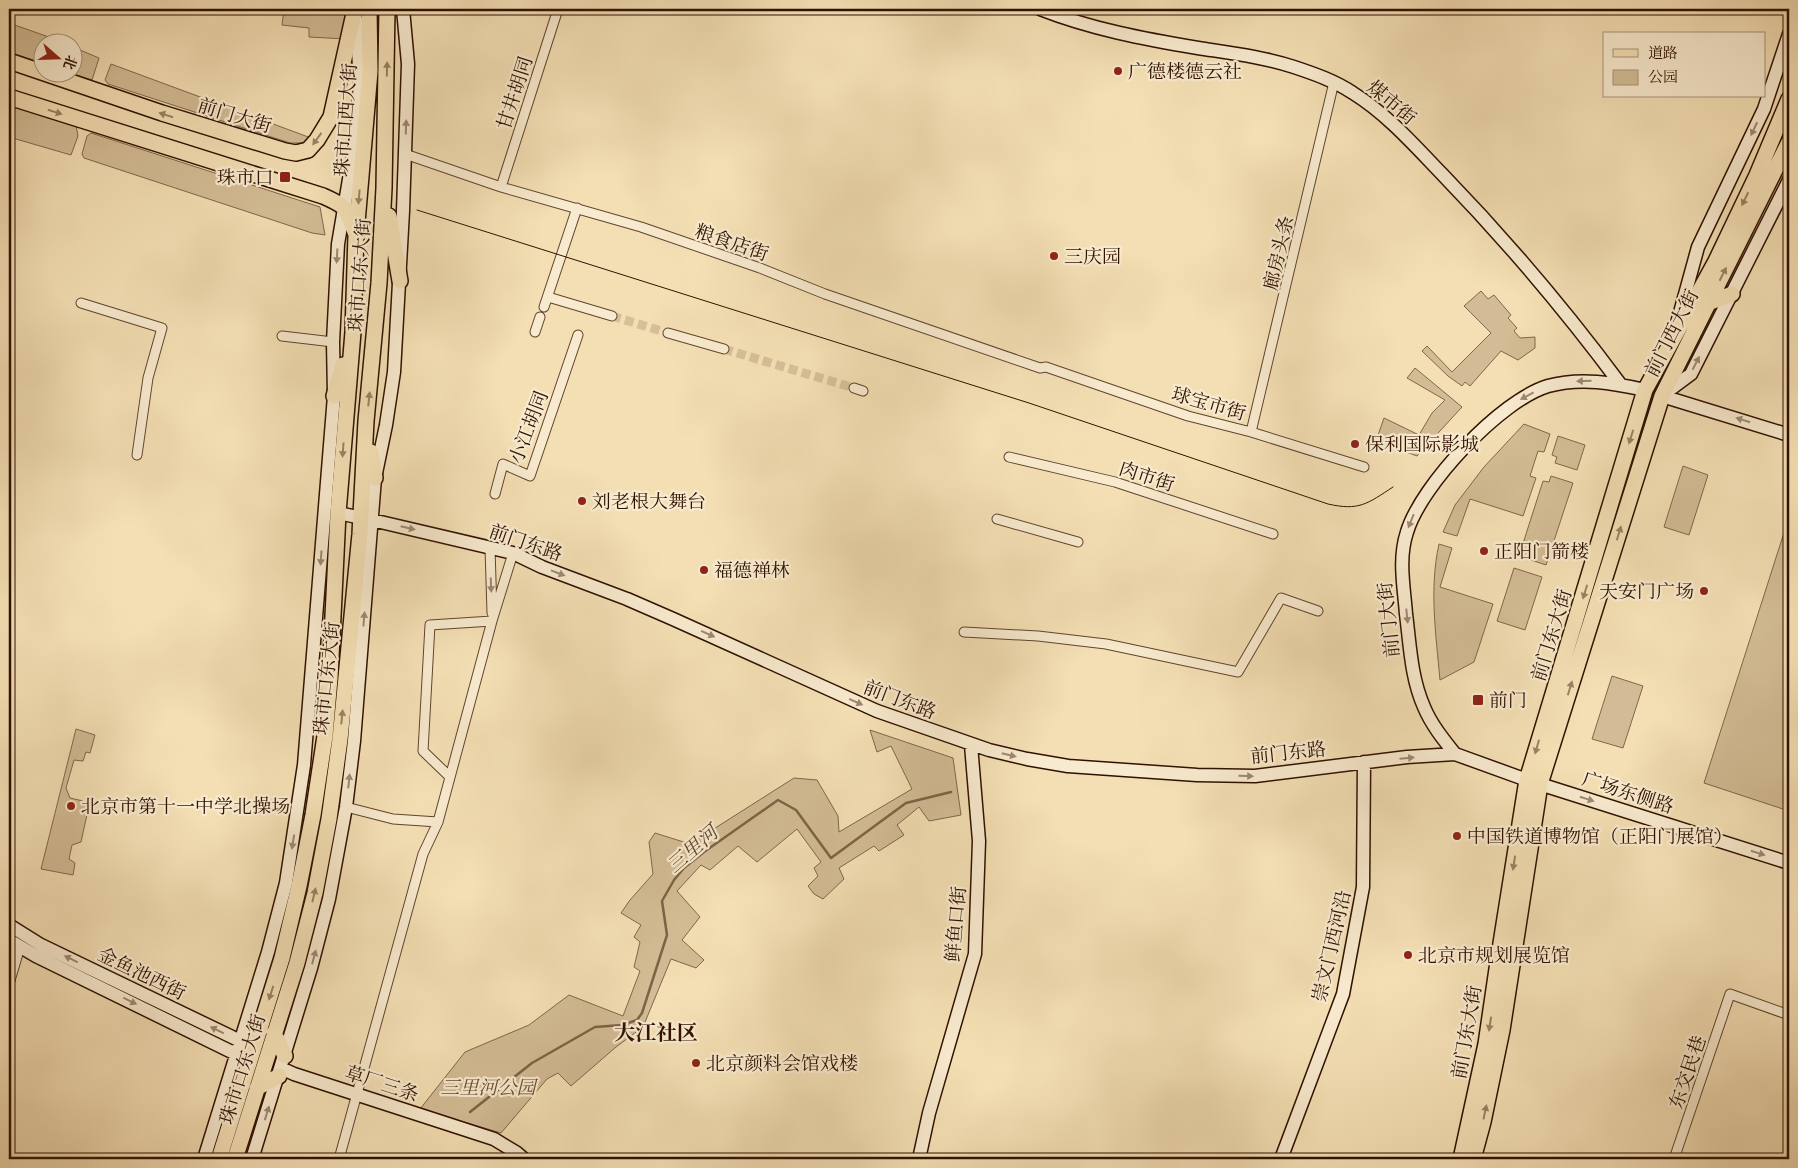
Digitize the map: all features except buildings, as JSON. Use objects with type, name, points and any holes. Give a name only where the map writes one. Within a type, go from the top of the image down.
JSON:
[{"type":"main road","points":[[355,9],[370,72]]},
{"type":"main road","name":"前门大街","points":[[9,61],[162,113],[296,153],[308,150],[331,118],[355,9]]},
{"type":"main road","name":"珠市口西大街","points":[[356,234],[370,72],[369,9]]},
{"type":"main road","name":"珠市口西大街","points":[[384,188],[388,14]]},
{"type":"main road","points":[[9,97],[322,196],[339,203],[345,208],[356,234]]},
{"type":"main road","name":"前门西大街","points":[[1645,390],[1716,261],[1757,175],[1789,99]]},
{"type":"main road","name":"前门西大街","points":[[1662,396],[1789,142]]},
{"type":"main road","points":[[384,188],[400,281]]},
{"type":"main road","name":"珠市口东大街","points":[[235,1159],[296,963],[315,893],[329,819],[343,711],[357,562],[366,518],[366,421],[380,282],[384,188]]},
{"type":"main road","name":"珠市口东大街","points":[[219,1159],[284,949],[300,886],[325,736],[330,678],[338,513],[352,332],[356,234]]},
{"type":"main road","points":[[1708,303],[1732,294]]},
{"type":"main road","points":[[334,396],[352,332]]},
{"type":"main road","points":[[1645,390],[1662,396]]},
{"type":"main road","name":"前门东大街","points":[[1461,1159],[1486,1044],[1498,962],[1534,782],[1645,390]]},
{"type":"main road","name":"前门东大街","points":[[1473,1159],[1483,1122],[1502,1030],[1534,782],[1662,396]]},
{"type":"main road","points":[[366,421],[375,478]]},
{"type":"main road","points":[[336,558],[357,562]]},
{"type":"main road","points":[[257,1088],[281,1067],[274,1033]]},
{"type":"street","name":"珠市口西大街","points":[[345,208],[356,138],[360,82],[355,9]]},
{"type":"street","points":[[403,9],[408,64],[405,154]]},
{"type":"street","name":"甘井胡同","points":[[501,187],[558,9]]},
{"type":"street","name":"煤市街","points":[[1040,9],[1117,34],[1281,63],[1334,82],[1353,93],[1391,120],[1465,198],[1569,317],[1621,385]]},
{"type":"street","name":"前门西大街","points":[[1671,344],[1698,247],[1764,109],[1789,34]]},
{"type":"street","name":"廊房头条","points":[[1251,432],[1334,82]]},
{"type":"street","name":"粮食店街","points":[[405,154],[501,187],[641,227],[752,265],[825,294],[1040,368],[1046,367]]},
{"type":"street","name":"珠市口东大街","points":[[252,1159],[311,968],[329,899],[346,807],[354,741],[366,518],[386,425],[394,372],[404,211],[405,154]]},
{"type":"street","name":"前门西大街","points":[[1662,396],[1690,374],[1789,180]]},
{"type":"street","name":"珠市口东大街","points":[[204,1159],[268,952],[286,883],[298,811],[312,683],[334,396],[333,342],[338,244],[345,208]]},
{"type":"street","points":[[544,308],[577,208]]},
{"type":"street","points":[[548,296],[612,316]]},
{"type":"street","points":[[81,304],[162,328],[148,378],[137,455]]},
{"type":"street","points":[[535,332],[540,317]]},
{"type":"street","points":[[668,333],[724,349]]},
{"type":"street","name":"小江胡同","points":[[495,494],[503,464],[530,476],[578,335]]},
{"type":"street","points":[[282,336],[333,342]]},
{"type":"street","name":"球宝市街","points":[[1046,367],[1188,416],[1251,432],[1364,467]]},
{"type":"street","name":"前门大街","points":[[1455,754],[1437,731],[1427,714],[1418,692],[1410,650],[1402,560],[1407,531],[1416,508],[1436,479],[1478,434],[1508,408],[1527,395],[1547,387],[1578,382],[1594,381],[1621,385]]},
{"type":"street","points":[[1621,385],[1645,390]]},
{"type":"street","points":[[1662,396],[1789,435]]},
{"type":"street","name":"肉市街","points":[[1009,457],[1115,482],[1273,534]]},
{"type":"street","name":"前门东路","points":[[338,513],[513,553],[542,567],[673,618],[877,712],[971,745],[1027,759],[1068,766],[1197,775],[1255,776],[1364,762],[1455,754]]},
{"type":"street","points":[[997,519],[1078,542]]},
{"type":"street","points":[[490,548],[492,622]]},
{"type":"street","points":[[339,1159],[423,854],[438,822],[492,622],[513,553]]},
{"type":"street","points":[[964,632],[1038,636],[1106,644],[1238,672],[1281,598],[1318,610]]},
{"type":"street","points":[[450,777],[423,751],[430,625],[492,622]]},
{"type":"street","name":"鲜鱼口街","points":[[918,1159],[929,1113],[975,954],[979,841],[971,745]]},
{"type":"street","name":"广场东侧路","points":[[1455,754],[1534,782],[1789,863]]},
{"type":"street","name":"崇文门西河沿","points":[[1281,1159],[1343,994],[1364,887],[1364,762]]},
{"type":"street","points":[[346,807],[392,819],[438,822]]},
{"type":"street","name":"金鱼池西街","points":[[9,925],[41,945],[240,1041]]},
{"type":"street","points":[[9,984],[14,943]]},
{"type":"street","name":"金鱼池西街","points":[[14,943],[236,1054]]},
{"type":"street","name":"东交民巷","points":[[1674,1159],[1730,994],[1789,1015]]},
{"type":"street","points":[[240,1041],[246,1042],[259,1031]]},
{"type":"street","points":[[236,1054],[242,1060],[246,1072]]},
{"type":"street","name":"草厂三条","points":[[281,1067],[294,1074],[494,1139],[524,1159]]},
{"type":"green space","points":[[284,9],[347,9],[346,39],[309,37],[309,28],[282,25]]},
{"type":"green space","points":[[9,23],[35,32],[32,32],[32,60],[9,52]]},
{"type":"green space","points":[[82,51],[99,58],[92,80],[82,77]]},
{"type":"green space","points":[[111,64],[311,138],[303,143],[290,143],[108,84],[105,80]]},
{"type":"green space","points":[[9,106],[27,109],[76,125],[78,136],[71,155],[9,137]]},
{"type":"green space","points":[[91,133],[320,207],[325,235],[312,233],[84,158],[82,154],[87,136]]},
{"type":"green space","points":[[1481,291],[1488,299],[1494,295],[1511,315],[1508,318],[1517,328],[1514,331],[1520,338],[1535,337],[1535,348],[1518,360],[1501,351],[1470,386],[1465,382],[1462,386],[1448,376],[1422,351],[1427,346],[1452,372],[1491,333],[1464,306]]},
{"type":"green space","points":[[1415,368],[1462,407],[1417,456],[1376,441],[1384,418],[1419,435],[1432,413],[1445,400],[1407,378]]},
{"type":"green space","points":[[1524,424],[1550,434],[1544,452],[1538,451],[1530,476],[1536,478],[1523,516],[1470,499],[1457,536],[1443,532],[1455,505],[1484,467]]},
{"type":"green space","points":[[1558,436],[1585,445],[1577,470],[1555,463],[1557,457],[1552,455]]},
{"type":"green space","points":[[1683,466],[1708,475],[1689,535],[1664,527]]},
{"type":"green space","points":[[1551,476],[1573,483],[1546,565],[1519,556],[1543,481],[1549,482]]},
{"type":"green space","points":[[1789,517],[1789,811],[1704,783]]},
{"type":"green space","points":[[1439,544],[1452,548],[1440,587],[1493,604],[1474,662],[1440,680],[1434,595],[1434,578]]},
{"type":"green space","points":[[1514,568],[1542,577],[1525,630],[1497,621]]},
{"type":"green space","points":[[1612,676],[1643,686],[1623,748],[1592,739]]},
{"type":"green space","name":"北京市第十一中学北操场","points":[[76,729],[95,735],[90,753],[86,752],[83,761],[74,760],[66,788],[70,798],[83,801],[88,810],[81,842],[72,845],[69,859],[75,863],[73,875],[41,869]]},
{"type":"green space","name":"三里河公园","points":[[870,730],[953,758],[961,815],[929,821],[919,807],[897,825],[904,835],[879,851],[874,846],[839,868],[844,879],[823,899],[814,894],[808,886],[818,876],[814,868],[821,862],[797,829],[757,862],[738,846],[710,870],[701,865],[677,891],[700,917],[682,940],[704,960],[696,968],[671,959],[643,1027],[616,1047],[571,1086],[558,1073],[547,1079],[501,1133],[420,1109],[465,1052],[529,1025],[569,995],[623,1016],[640,971],[634,967],[640,942],[634,937],[641,925],[621,913],[653,874],[649,842],[655,833],[690,844],[794,778],[817,780],[838,816],[839,832],[912,789],[891,746],[877,752]]},
{"type":"waterway","name":"三里河","points":[[470,1112],[532,1063],[595,1027],[622,1025],[637,1020],[642,1013],[667,935],[662,901],[674,880],[684,868],[704,852],[778,800],[796,810],[831,858],[906,803],[951,792]]},
{"type":"tunnel","points":[[612,316],[668,333]]},
{"type":"tunnel","points":[[724,349],[854,388]]},
{"type":"tram line","points":[[417,210],[1029,403],[1328,504],[1348,507],[1355,506],[1369,502],[1393,487]]},
{"type":"place","name":"广德楼德云社","points":[[1118,71]]},
{"type":"place","name":"珠市口","points":[[285,177]]},
{"type":"place","name":"三庆园","points":[[1054,256]]},
{"type":"place","name":"保利国际影城","points":[[1355,444]]},
{"type":"place","name":"刘老根大舞台","points":[[582,501]]},
{"type":"place","name":"正阳门箭楼","points":[[1484,551]]},
{"type":"place","name":"福德禅林","points":[[704,570]]},
{"type":"place","name":"天安门广场","points":[[1704,591]]},
{"type":"place","name":"前门","points":[[1478,700]]},
{"type":"place","name":"北京市第十一中学北操场","points":[[71,806]]},
{"type":"place","name":"中国铁道博物馆（正阳门展馆）","points":[[1457,836]]},
{"type":"place","name":"北京市规划展览馆","points":[[1408,955]]},
{"type":"place","name":"北京颜料会馆戏楼","points":[[696,1063]]},
{"type":"district","name":"大江社区","points":[[656,1033]]}]
